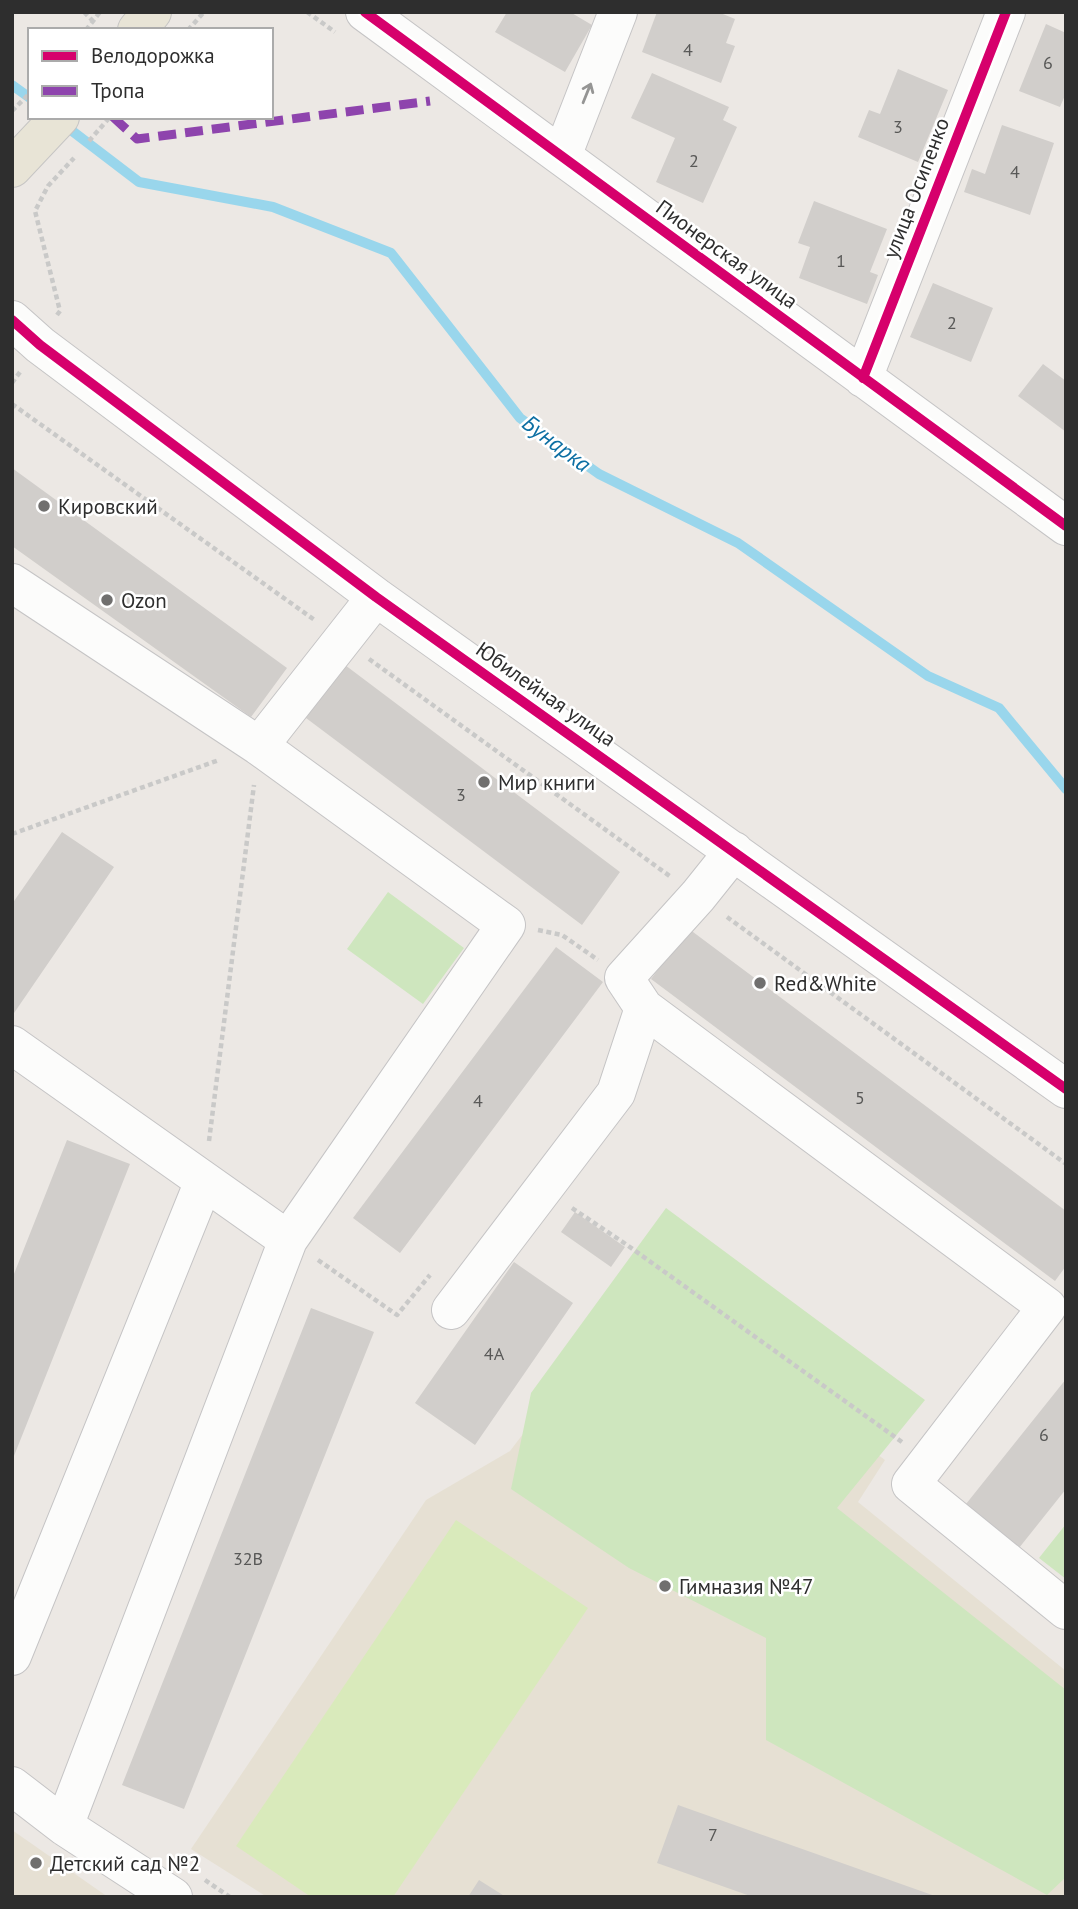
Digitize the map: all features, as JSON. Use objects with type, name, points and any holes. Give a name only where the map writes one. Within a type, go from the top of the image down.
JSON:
[{"type":"main road","points":[[139,28],[152,12]]},
{"type":"main road","points":[[14,167],[58,119]]},
{"type":"street","name":"Пионерская улица","points":[[365,12],[1066,526]]},
{"type":"street","points":[[562,156],[618,12]]},
{"type":"street","name":"улица Осипенко","points":[[863,378],[1006,12]]},
{"type":"street","name":"Юбилейная улица","points":[[26,332],[376,597],[1066,1089]]},
{"type":"street","points":[[12,583],[259,746],[506,925],[288,1240],[64,1826]]},
{"type":"street","points":[[259,746],[376,597]]},
{"type":"street","points":[[451,1310],[616,1093],[634,993],[698,896],[734,851]]},
{"type":"street","points":[[634,993],[1047,1307],[911,1484],[1066,1610]]},
{"type":"street","points":[[12,1045],[288,1240]]},
{"type":"street","points":[[12,1656],[204,1181]]},
{"type":"street","points":[[12,1786],[64,1826],[173,1897]]},
{"type":"path","points":[[84,12],[93,21]]},
{"type":"path","points":[[88,28],[100,12]]},
{"type":"path","points":[[190,28],[204,12]]},
{"type":"path","points":[[12,111],[28,95]]},
{"type":"path","points":[[12,383],[26,332],[60,311],[35,211],[48,186]]},
{"type":"path","points":[[12,404],[342,639],[1066,1164]]},
{"type":"path","points":[[12,834],[259,746],[204,1181]]},
{"type":"path","points":[[506,925],[562,935],[634,993]]},
{"type":"path","points":[[543,1189],[627,1245],[905,1444]]},
{"type":"path","points":[[288,1240],[397,1315],[430,1275]]},
{"type":"shaded area","name":"Гимназия №47","points":[[642,1278],[885,1460],[858,1502],[1066,1671],[1066,1897],[267,1897],[191,1849],[426,1500],[510,1451]]},
{"type":"shaded area","name":"Детский сад №2","points":[[12,1830],[108,1897],[12,1897]]},
{"type":"green space","points":[[388,892],[464,948],[423,1004],[347,949]]},
{"type":"green space","points":[[666,1208],[925,1400],[837,1508],[1066,1690],[1066,1877],[1047,1895],[766,1740],[766,1638],[629,1568],[511,1489],[531,1393]]},
{"type":"green space","points":[[456,1520],[588,1608],[393,1897],[311,1897],[236,1846]]},
{"type":"green space","points":[[1066,1524],[1066,1579],[1039,1558]]},
{"type":"building","points":[[507,12],[570,12],[592,25],[565,72],[495,32]]},
{"type":"building","points":[[657,12],[718,12],[735,19],[726,43],[735,46],[721,83],[642,52]]},
{"type":"building","points":[[1046,24],[1066,33],[1066,93],[1060,107],[1019,91]]},
{"type":"building","points":[[898,69],[948,90],[918,162],[858,137],[869,110],[880,114]]},
{"type":"building","points":[[652,73],[729,107],[723,120],[737,127],[703,203],[656,182],[675,138],[631,118]]},
{"type":"building","points":[[1002,125],[1054,143],[1030,215],[964,192],[972,169],[985,174]]},
{"type":"building","points":[[814,201],[887,229],[870,272],[878,275],[867,304],[799,278],[810,247],[798,243]]},
{"type":"building","points":[[933,283],[993,308],[971,362],[910,337]]},
{"type":"building","points":[[1043,364],[1066,381],[1066,432],[1018,396]]},
{"type":"building","points":[[12,468],[287,668],[251,717],[12,546]]},
{"type":"building","points":[[341,662],[620,872],[582,925],[302,715]]},
{"type":"building","points":[[62,832],[114,867],[12,1016],[12,904]]},
{"type":"building","points":[[689,929],[1066,1211],[1066,1266],[1055,1281],[651,979]]},
{"type":"building","points":[[556,947],[603,982],[400,1253],[353,1218]]},
{"type":"building","points":[[67,1140],[130,1164],[12,1461],[12,1279]]},
{"type":"building","points":[[575,1212],[625,1247],[611,1267],[561,1232]]},
{"type":"building","points":[[514,1262],[573,1303],[475,1445],[415,1403]]},
{"type":"building","points":[[311,1308],[374,1332],[184,1809],[122,1785]]},
{"type":"building","points":[[1066,1379],[1066,1489],[1015,1553],[962,1509]]},
{"type":"building","points":[[678,1805],[935,1897],[753,1897],[657,1863]]},
{"type":"building","points":[[479,1880],[506,1897],[468,1897]]},
{"type":"waterway","name":"Бунарка","points":[[12,85],[28,97]]},
{"type":"waterway","name":"Бунарка","points":[[63,124],[139,182],[273,207],[391,253],[520,418],[599,474],[738,543],[928,676],[999,708],[1066,789]]},
{"type":"marked path","points":[[115,119],[137,139],[430,101]]},
{"type":"cycle path","points":[[365,12],[1066,526]]},
{"type":"cycle path","points":[[863,378],[1006,12]]},
{"type":"cycle path","points":[[12,320],[40,345],[376,597],[1066,1089]]},
{"type":"place","name":"Кировский","points":[[44,506]]},
{"type":"place","name":"Ozon","points":[[107,600]]},
{"type":"place","name":"Мир книги","points":[[484,782]]},
{"type":"place","name":"Red&White","points":[[760,983]]},
{"type":"place","name":"Гимназия №47","points":[[665,1586]]},
{"type":"place","name":"Детский сад №2","points":[[36,1863]]}]
